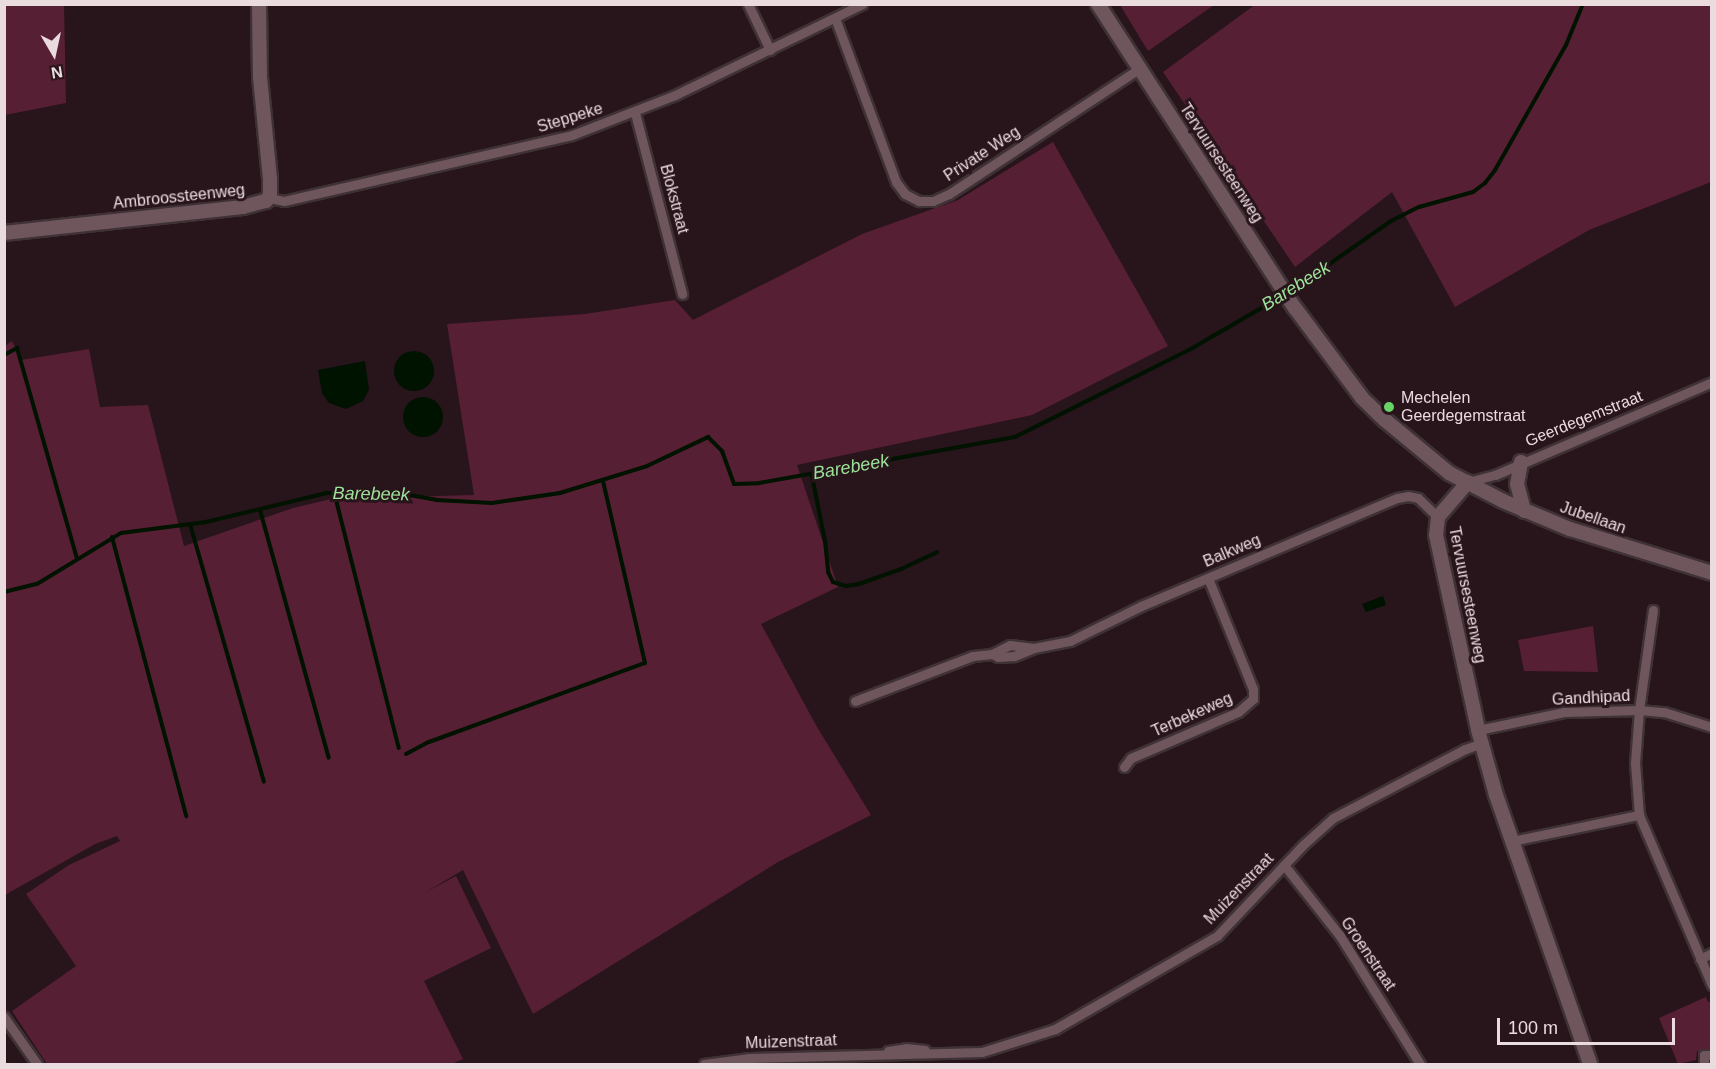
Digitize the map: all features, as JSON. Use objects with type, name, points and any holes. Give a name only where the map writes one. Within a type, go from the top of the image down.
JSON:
[{"type":"street","name":"Ambroossteenweg","points":[[4,233],[243,207],[262,203],[269,198],[270,179],[259,46],[259,4]]},
{"type":"street","points":[[748,4],[770,50]]},
{"type":"street","name":"Steppeke","points":[[269,198],[284,201],[524,148],[572,135],[635,112],[770,50],[861,4]]},
{"type":"street","name":"Tervuursesteenweg","points":[[1098,4],[1294,308],[1362,398],[1415,447],[1449,473],[1468,482],[1438,517],[1436,535],[1480,736],[1512,841],[1590,1065]]},
{"type":"street","name":"Private Weg","points":[[835,18],[896,182],[905,194],[919,201],[933,201],[949,194],[1140,68]]},
{"type":"street","name":"Blokstraat","points":[[635,112],[682,294]]},
{"type":"street","name":"Geerdegemstraat","points":[[1468,482],[1495,475],[1712,382]]},
{"type":"street","points":[[1521,462],[1517,484],[1524,511]]},
{"type":"street","name":"Jubellaan","points":[[1468,482],[1524,511],[1570,530],[1712,573]]},
{"type":"street","name":"Balkweg","points":[[855,701],[973,656],[992,654],[1010,645],[1034,648],[1070,641],[1208,578],[1397,498],[1408,496],[1418,498],[1438,517]]},
{"type":"street","name":"Terbekeweg","points":[[1124,767],[1131,758],[1238,712],[1253,699],[1253,689],[1208,578]]},
{"type":"street","points":[[1653,610],[1639,710],[1664,712],[1712,727]]},
{"type":"street","name":"Gandhipad","points":[[1480,736],[1564,712],[1639,710],[1635,763],[1639,815],[1712,985]]},
{"type":"street","name":"Muizenstraat","points":[[704,1065],[750,1058],[982,1052],[1029,1039],[1075,1019],[1217,936],[1284,865],[1333,818],[1465,749],[1480,736]]},
{"type":"street","points":[[1512,841],[1639,815]]},
{"type":"street","name":"Groenstraat","points":[[1284,865],[1340,936],[1420,1065]]},
{"type":"street","points":[[1700,959],[1712,953]]},
{"type":"street","points":[[4,1017],[37,1065]]},
{"type":"street","points":[[1704,1065],[1704,1055],[1712,1055]]},
{"type":"shaded area","points":[[5,4],[64,5],[66,103],[5,115]]},
{"type":"shaded area","points":[[1256,4],[1711,5],[1711,182],[1589,230],[1455,307],[1392,192],[1295,267],[1163,72]]},
{"type":"shaded area","points":[[1120,5],[1214,5],[1148,51]]},
{"type":"shaded area","points":[[1053,142],[1168,346],[1032,415],[797,465],[838,587],[761,624],[817,727],[871,815],[778,862],[533,1014],[463,870],[424,893],[456,876],[491,948],[424,981],[463,1059],[452,1064],[47,1064],[12,1011],[76,966],[26,894],[69,865],[120,841],[117,836],[95,844],[5,895],[5,346],[12,341],[21,360],[89,349],[100,407],[148,405],[184,546],[293,508],[331,499],[474,495],[447,324],[585,314],[675,300],[693,320],[862,234],[958,200]]},
{"type":"shaded area","points":[[414,351],[422,352],[428,357],[433,363],[433,379],[428,385],[422,390],[414,391],[406,390],[400,385],[395,379],[394,371],[395,363],[400,357],[406,352]]},
{"type":"shaded area","points":[[365,361],[369,390],[363,401],[346,409],[329,403],[322,393],[318,370]]},
{"type":"shaded area","points":[[423,397],[431,398],[437,403],[442,409],[442,425],[437,431],[431,436],[423,437],[415,436],[409,431],[404,425],[403,417],[404,409],[409,403],[415,398]]},
{"type":"shaded area","points":[[1383,596],[1386,605],[1366,612],[1362,604]]},
{"type":"shaded area","points":[[1593,626],[1598,672],[1524,671],[1518,640]]},
{"type":"shaded area","points":[[1706,997],[1708,1002],[1711,1001],[1711,1050],[1697,1051],[1696,1060],[1678,1064],[1659,1018]]},
{"type":"waterway","name":"Barebeek","points":[[1289,292],[1391,221],[1419,207],[1473,192],[1485,183],[1495,170],[1566,45],[1583,4]]},
{"type":"waterway","name":"Barebeek","points":[[4,592],[37,584],[121,533],[206,522],[327,493],[398,493],[437,500],[492,503],[560,493],[647,466],[708,437],[722,451],[734,484],[759,483],[1015,437],[1189,350],[1282,296]]},
{"type":"waterway","points":[[4,355],[17,348],[77,558]]},
{"type":"waterway","points":[[812,476],[825,541],[828,572],[833,582],[846,586],[859,584],[901,569],[937,552]]},
{"type":"waterway","points":[[406,754],[429,742],[645,663],[603,481]]},
{"type":"waterway","points":[[334,492],[399,748]]},
{"type":"waterway","points":[[260,510],[329,758]]},
{"type":"waterway","points":[[190,524],[264,782]]},
{"type":"waterway","points":[[112,537],[186,816]]},
{"type":"place","name":"Mechelen Geerdegemstraat","points":[[1389,407]]}]
